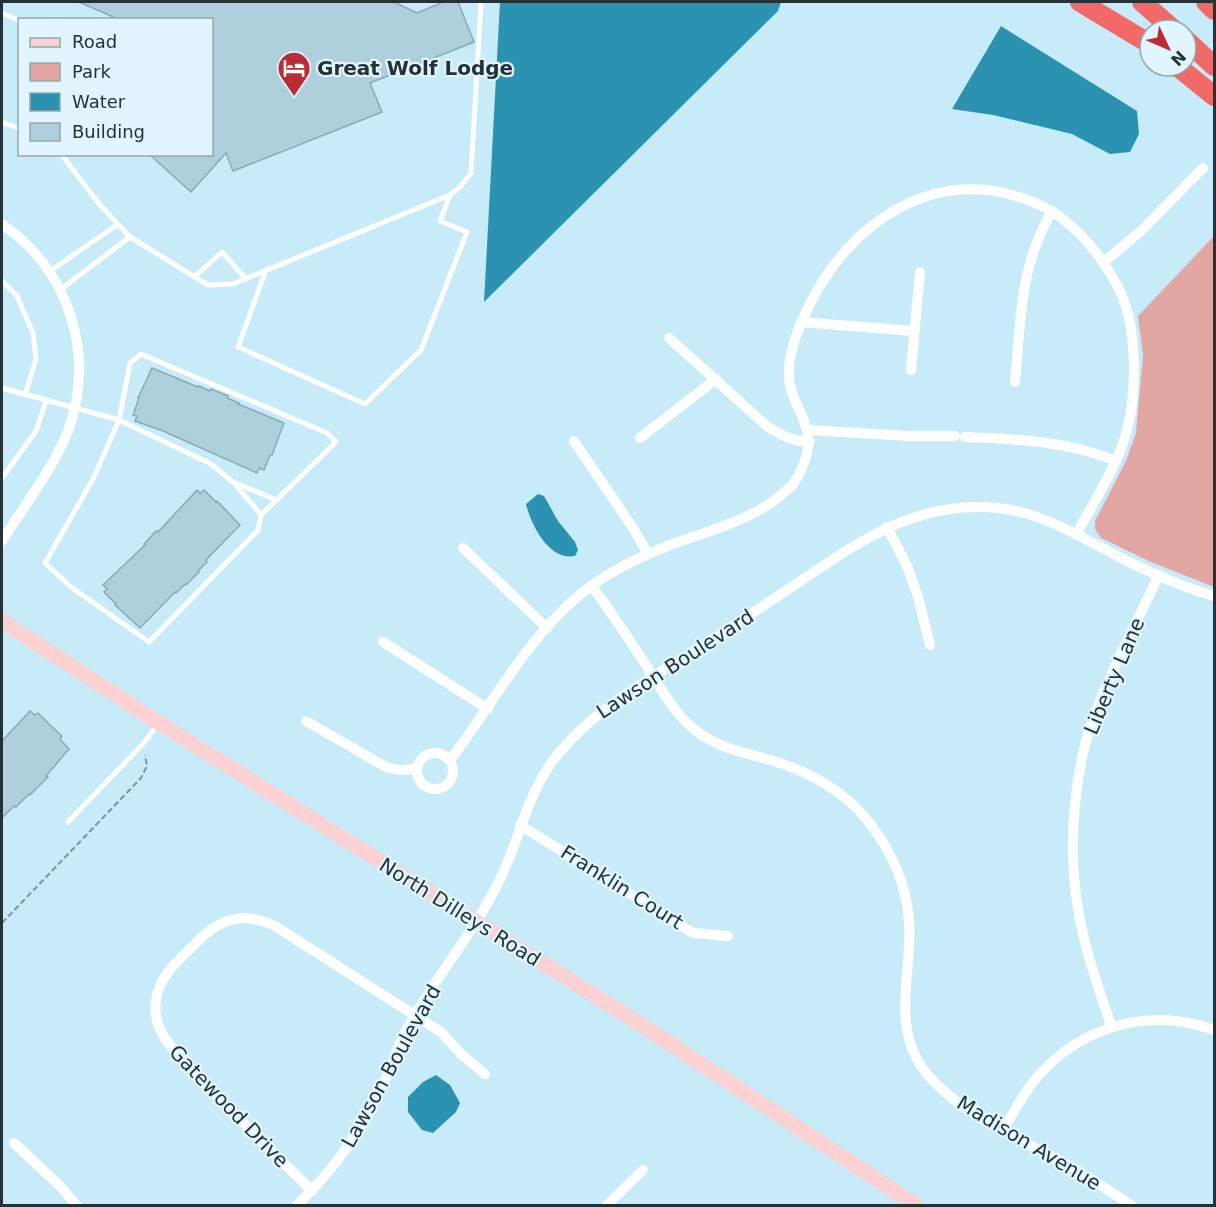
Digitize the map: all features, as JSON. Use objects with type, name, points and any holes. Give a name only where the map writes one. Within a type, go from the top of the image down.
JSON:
[{"type":"highway","points":[[1080,2],[1138,37]]},
{"type":"highway","points":[[1142,2],[1160,18]]},
{"type":"highway","points":[[1206,2],[1215,10]]},
{"type":"highway","points":[[1198,51],[1215,66]]},
{"type":"highway","points":[[1192,78],[1215,96]]},
{"type":"street","points":[[1104,262],[1142,230],[1203,168]]},
{"type":"street","points":[[450,760],[527,651],[566,608],[592,586],[609,574],[648,554],[732,524],[766,506],[787,491],[796,481],[809,451],[810,442],[808,430],[793,395],[788,370],[801,322],[829,272],[854,242],[877,220],[918,199],[942,192],[972,189],[1028,199],[1064,219],[1087,241],[1104,262],[1124,298],[1129,314],[1134,350],[1129,421],[1124,443],[1116,461],[1077,533]]},
{"type":"street","points":[[1015,382],[1024,282],[1030,258],[1052,211]]},
{"type":"street","points":[[2,224],[22,240],[50,271],[61,289],[74,321],[79,354],[79,386],[67,432],[59,450],[2,542]]},
{"type":"street","points":[[911,370],[920,272]]},
{"type":"street","points":[[801,322],[913,331]]},
{"type":"street","points":[[669,338],[768,427],[785,437],[810,442]]},
{"type":"street","points":[[640,438],[717,379]]},
{"type":"street","points":[[808,430],[909,436],[960,436],[1061,444],[1093,451],[1116,461]]},
{"type":"street","points":[[574,441],[648,554]]},
{"type":"street","name":"Lawson Boulevard","points":[[296,1206],[335,1165],[355,1137],[373,1105],[404,1034],[476,922],[500,880],[533,791],[557,754],[597,714],[652,676],[887,527],[919,515],[941,510],[983,507],[1037,516],[1077,533],[1159,576],[1215,596]]},
{"type":"street","points":[[887,527],[907,567],[930,645]]},
{"type":"street","points":[[463,548],[547,628]]},
{"type":"street","name":"Liberty Lane","points":[[1111,1026],[1090,958],[1077,904],[1073,825],[1079,779],[1095,714],[1116,663],[1159,576]]},
{"type":"street","name":"Madison Avenue","points":[[592,586],[674,709],[693,729],[726,748],[771,760],[803,772],[829,786],[867,819],[884,843],[901,878],[908,908],[910,949],[904,1003],[906,1025],[918,1059],[926,1073],[949,1096],[1003,1130],[1061,1160],[1132,1206]]},
{"type":"street","name":"North Dilleys Road","points":[[2,621],[159,723],[651,1031],[917,1206]]},
{"type":"street","points":[[384,642],[488,709]]},
{"type":"street","points":[[306,721],[386,767],[399,770],[417,769]]},
{"type":"street","points":[[433,753],[441,754],[450,760],[454,771],[452,778],[441,788],[433,789],[420,782],[417,769],[423,757],[433,753]]},
{"type":"street","name":"Franklin Court","points":[[520,825],[693,933],[728,936]]},
{"type":"street","name":"Gatewood Drive","points":[[312,1191],[166,1041],[156,1016],[155,1002],[165,974],[218,924],[231,919],[249,918],[275,926],[441,1032],[485,1074]]},
{"type":"street","points":[[1003,1130],[1037,1077],[1053,1061],[1069,1048],[1111,1026],[1154,1019],[1194,1023],[1215,1030]]},
{"type":"street","points":[[14,1143],[60,1186],[77,1206]]},
{"type":"street","points":[[606,1206],[643,1170]]},
{"type":"lane","points":[[65,156],[117,225],[130,237],[208,285],[233,284],[450,195],[461,186],[471,173],[481,2]]},
{"type":"lane","points":[[2,14],[18,20]]},
{"type":"lane","points":[[2,122],[18,128]]},
{"type":"lane","points":[[266,270],[238,348],[365,404],[421,350],[467,232],[440,221],[450,195]]},
{"type":"lane","points":[[50,271],[117,225]]},
{"type":"lane","points":[[61,289],[130,237]]},
{"type":"lane","points":[[194,277],[222,252],[246,279]]},
{"type":"lane","points":[[2,281],[17,296],[33,333],[36,359],[25,395]]},
{"type":"lane","points":[[141,354],[327,434],[336,442],[261,515],[258,530],[149,642],[70,587],[45,563],[93,479],[119,420],[130,363],[141,354]]},
{"type":"lane","points":[[2,388],[119,420],[211,464],[234,483],[261,515]]},
{"type":"lane","points":[[2,478],[36,431],[46,401]]},
{"type":"lane","points":[[234,483],[277,500]]},
{"type":"lane","points":[[68,822],[143,744],[159,723]]},
{"type":"path","points":[[2,923],[141,778],[147,766],[143,744]]},
{"type":"green space","points":[[1214,236],[1214,587],[1151,562],[1101,538],[1095,529],[1095,521],[1126,461],[1136,433],[1143,355],[1138,316]]},
{"type":"water","points":[[500,2],[781,2],[778,11],[484,302]]},
{"type":"water","points":[[1001,26],[1137,111],[1139,134],[1130,152],[1110,154],[1072,134],[993,115],[952,109]]},
{"type":"water","points":[[538,494],[544,496],[558,521],[575,542],[578,550],[575,556],[557,553],[549,547],[537,531],[526,504]]},
{"type":"water","points":[[436,1075],[450,1085],[460,1103],[456,1112],[433,1133],[422,1130],[408,1112],[408,1097],[423,1082]]},
{"type":"building","name":"Great Wolf Lodge","points":[[79,2],[394,2],[417,13],[443,2],[458,2],[474,42],[370,83],[382,112],[233,171],[226,153],[191,192],[151,156],[213,156],[213,18],[115,18]]},
{"type":"building","points":[[152,368],[198,387],[210,391],[211,389],[228,396],[227,398],[238,404],[284,423],[264,470],[259,468],[257,473],[135,421],[137,416],[133,415],[138,398]]},
{"type":"building","points":[[197,490],[200,493],[204,490],[240,525],[206,560],[207,562],[199,572],[175,592],[140,628],[115,605],[104,592],[107,589],[103,585],[145,545],[156,531],[158,532]]},
{"type":"building","points":[[30,711],[35,715],[38,713],[62,736],[60,739],[69,749],[46,776],[48,777],[2,818],[2,741]]},
{"type":"place","name":"Great Wolf Lodge","points":[[294,97]]}]
